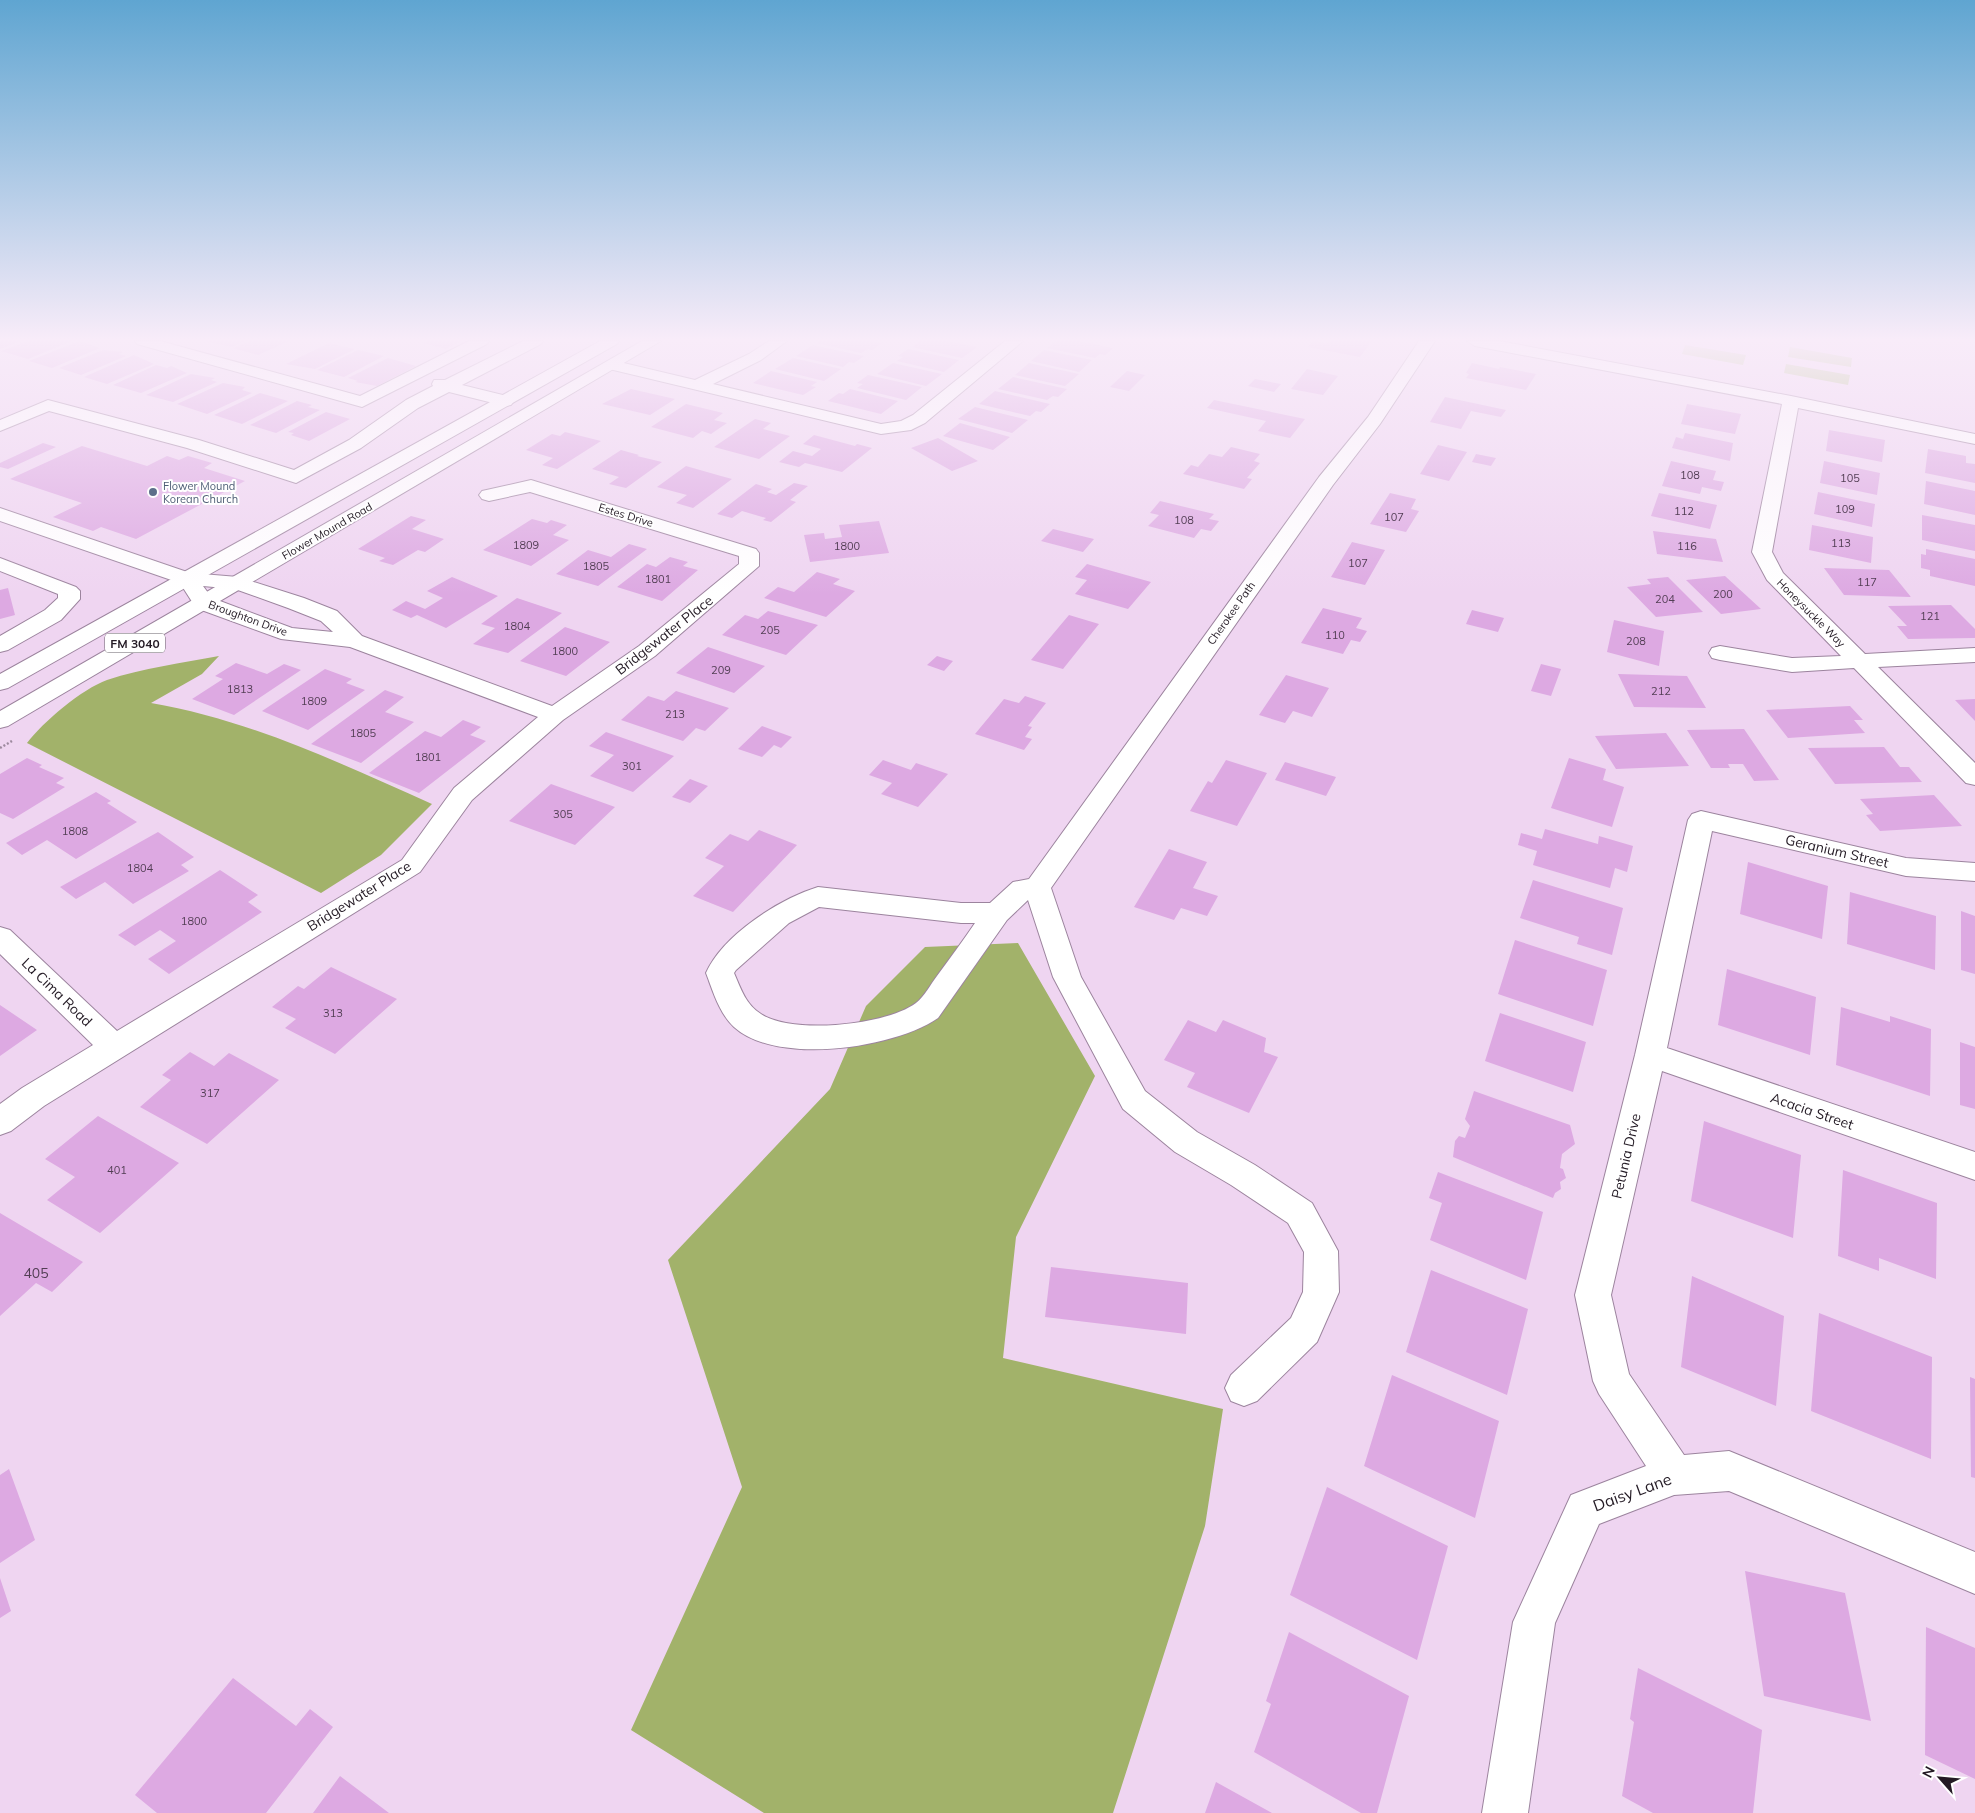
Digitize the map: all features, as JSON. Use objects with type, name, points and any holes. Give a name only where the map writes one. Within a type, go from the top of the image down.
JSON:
[{"type":"street","points":[[125,426],[193,444],[296,477],[355,444],[381,426]]},
{"type":"street","name":"Flower Mound Road","points":[[0,683],[461,426]]},
{"type":"street","name":"Flower Mound Road","points":[[0,720],[507,426]]},
{"type":"street","points":[[859,426],[869,428],[906,426]]},
{"type":"street","name":"Cherokee Path","points":[[1037,887],[1326,481],[1370,426]]},
{"type":"street","name":"Honeysuckle Way","points":[[1787,426],[1762,552],[1774,576],[1975,777]]},
{"type":"street","points":[[1907,426],[1975,440]]},
{"type":"street","name":"Estes Drive","points":[[489,495],[531,486],[748,553],[749,566]]},
{"type":"street","points":[[0,514],[187,579]]},
{"type":"street","points":[[0,564],[69,591],[69,599],[53,615],[0,645]]},
{"type":"street","name":"Bridgewater Place","points":[[0,1122],[33,1097],[411,866],[463,794],[556,715],[647,651],[749,566]]},
{"type":"street","name":"Broughton Drive","points":[[187,579],[238,583],[329,616],[354,641]]},
{"type":"street","name":"Broughton Drive","points":[[187,579],[204,603],[289,634],[354,641],[556,715]]},
{"type":"street","points":[[1720,653],[1792,665],[1975,655]]},
{"type":"street","name":"Geranium Street","points":[[1701,820],[1906,867],[1975,872]]},
{"type":"street","name":"Petunia Drive","points":[[1674,1475],[1612,1381],[1593,1296],[1650,1055],[1701,820]]},
{"type":"street","points":[[997,913],[961,913],[818,897],[802,901],[781,914],[724,964],[720,973],[736,1011],[753,1025],[780,1034],[810,1037],[847,1036],[900,1025],[928,1010],[997,913],[1023,889],[1037,887],[1067,977],[1134,1100],[1186,1142],[1243,1175],[1300,1213],[1321,1251],[1321,1292],[1304,1330],[1244,1388]]},
{"type":"street","name":"La Cima Road","points":[[0,937],[114,1047]]},
{"type":"street","name":"Acacia Street","points":[[1650,1055],[1975,1166]]},
{"type":"street","name":"Daisy Lane","points":[[1505,1813],[1534,1622],[1585,1509],[1674,1475],[1729,1470],[1975,1573]]},
{"type":"green space","points":[[219,656],[202,674],[151,703],[224,720],[294,744],[432,804],[381,855],[321,893],[27,743],[64,707],[97,684],[134,672]]},
{"type":"green space","points":[[1018,943],[1095,1076],[1016,1237],[1003,1358],[1223,1409],[1205,1526],[1113,1813],[764,1813],[631,1730],[742,1487],[668,1260],[830,1089],[866,1006],[925,947]]},
{"type":"building","points":[[252,426],[290,426],[276,433]]},
{"type":"building","points":[[300,426],[338,426],[309,441],[291,435],[294,433],[288,432]]},
{"type":"building","points":[[723,426],[711,434],[702,431],[693,438],[651,427]]},
{"type":"building","points":[[745,426],[768,426],[763,429],[790,436],[759,459],[714,447]]},
{"type":"building","points":[[957,426],[969,426],[1010,437],[993,450],[943,436]]},
{"type":"building","points":[[983,426],[1021,426],[1012,433]]},
{"type":"building","points":[[1262,426],[1300,426],[1290,438],[1258,431]]},
{"type":"building","points":[[1446,426],[1463,426],[1461,429]]},
{"type":"building","points":[[1690,426],[1738,426],[1735,434]]},
{"type":"building","points":[[1829,430],[1885,440],[1882,462],[1826,451]]},
{"type":"building","points":[[565,432],[601,441],[557,469],[542,465],[553,458],[526,450],[552,434],[560,436]]},
{"type":"building","points":[[1685,433],[1733,443],[1730,461],[1672,448],[1676,437],[1683,439]]},
{"type":"building","points":[[814,435],[855,446],[857,444],[872,448],[842,472],[805,463],[799,467],[779,462],[793,451],[812,456],[821,449],[803,444]]},
{"type":"building","points":[[938,438],[978,461],[952,471],[911,448]]},
{"type":"building","points":[[43,443],[56,447],[8,469],[0,467],[0,463]]},
{"type":"building","points":[[1438,445],[1467,452],[1449,481],[1420,474]]},
{"type":"building","points":[[82,446],[147,466],[167,456],[179,460],[188,456],[212,463],[204,468],[245,481],[136,539],[101,527],[93,531],[53,517],[82,503],[10,479]]},
{"type":"building","points":[[1231,447],[1260,454],[1254,461],[1260,463],[1247,478],[1252,479],[1244,489],[1183,474],[1191,465],[1198,467],[1209,454],[1222,457]]},
{"type":"building","points":[[1928,449],[1966,456],[1966,463],[1975,464],[1975,483],[1925,473]]},
{"type":"building","points":[[621,450],[662,462],[626,488],[609,484],[619,477],[592,469]]},
{"type":"building","points":[[1476,454],[1496,458],[1491,466],[1472,462]]},
{"type":"building","points":[[1671,461],[1716,471],[1713,480],[1724,482],[1721,491],[1702,487],[1700,494],[1662,486]]},
{"type":"building","points":[[1824,461],[1880,473],[1877,495],[1820,483]]},
{"type":"building","points":[[686,466],[732,479],[693,508],[676,503],[687,495],[657,487]]},
{"type":"building","points":[[1926,481],[1975,491],[1975,515],[1924,504]]},
{"type":"building","points":[[794,483],[808,486],[790,500],[796,502],[771,522],[763,520],[766,518],[742,511],[732,518],[717,514],[756,484],[772,489],[767,492],[776,495]]},
{"type":"building","points":[[1818,492],[1875,504],[1872,527],[1814,514]]},
{"type":"building","points":[[1390,493],[1416,499],[1411,509],[1419,511],[1406,532],[1370,524]]},
{"type":"building","points":[[1659,493],[1717,505],[1710,529],[1651,516]]},
{"type":"building","points":[[1160,501],[1214,514],[1209,519],[1219,521],[1211,531],[1201,529],[1194,538],[1148,526],[1159,515],[1150,513]]},
{"type":"building","points":[[1922,515],[1975,525],[1975,551],[1922,540]]},
{"type":"building","points":[[411,516],[426,520],[412,529],[444,539],[425,552],[418,550],[393,565],[379,561],[385,558],[358,549]]},
{"type":"building","points":[[532,519],[547,523],[551,520],[567,525],[553,535],[569,540],[531,566],[483,550]]},
{"type":"building","points":[[879,521],[889,553],[810,562],[804,535],[824,533],[825,539],[842,537],[839,525]]},
{"type":"building","points":[[1812,525],[1873,537],[1871,563],[1809,550]]},
{"type":"building","points":[[1053,529],[1094,539],[1083,552],[1041,541]]},
{"type":"building","points":[[1653,531],[1716,539],[1723,562],[1657,554]]},
{"type":"building","points":[[1352,542],[1385,550],[1365,585],[1331,577]]},
{"type":"building","points":[[629,544],[647,549],[598,586],[556,574],[588,550],[611,557]]},
{"type":"building","points":[[1926,549],[1975,559],[1975,586],[1930,576],[1930,570],[1921,568],[1921,554],[1926,555]]},
{"type":"building","points":[[670,557],[688,562],[683,566],[698,570],[662,601],[617,587],[647,564],[656,567]]},
{"type":"building","points":[[1087,564],[1151,582],[1128,609],[1075,594],[1087,580],[1075,577]]},
{"type":"building","points":[[1824,568],[1889,570],[1911,597],[1844,595]]},
{"type":"building","points":[[817,572],[840,579],[833,584],[855,591],[826,617],[764,598],[778,587],[794,592]]},
{"type":"building","points":[[1725,576],[1761,609],[1721,614],[1686,580]]},
{"type":"building","points":[[452,577],[498,596],[446,628],[417,615],[411,618],[392,610],[406,601],[425,609],[443,598],[427,591]]},
{"type":"building","points":[[1668,577],[1703,612],[1656,617],[1627,587],[1651,584],[1647,579]]},
{"type":"building","points":[[8,588],[15,615],[0,619],[0,590]]},
{"type":"building","points":[[517,598],[562,613],[508,653],[473,644],[495,628],[481,624]]},
{"type":"building","points":[[1951,605],[1975,629],[1975,638],[1908,639],[1897,626],[1907,626],[1888,606]]},
{"type":"building","points":[[1323,608],[1362,618],[1356,628],[1367,631],[1360,642],[1351,640],[1343,654],[1301,643]]},
{"type":"building","points":[[1472,610],[1504,618],[1498,632],[1466,624]]},
{"type":"building","points":[[768,611],[818,625],[786,655],[722,635],[745,615],[758,619]]},
{"type":"building","points":[[1069,615],[1099,624],[1063,669],[1031,660]]},
{"type":"building","points":[[1614,620],[1664,631],[1659,666],[1607,652]]},
{"type":"building","points":[[565,627],[610,642],[566,676],[520,661]]},
{"type":"building","points":[[708,647],[765,666],[734,693],[676,673]]},
{"type":"building","points":[[937,656],[953,661],[944,671],[927,665]]},
{"type":"building","points":[[236,663],[267,674],[284,664],[301,670],[234,715],[192,699],[223,679],[215,676]]},
{"type":"building","points":[[1541,664],[1561,669],[1551,696],[1531,691]]},
{"type":"building","points":[[325,669],[352,679],[346,683],[365,690],[308,730],[262,711]]},
{"type":"building","points":[[1618,674],[1687,676],[1706,708],[1634,707]]},
{"type":"building","points":[[1286,675],[1329,688],[1312,717],[1293,711],[1285,723],[1259,715]]},
{"type":"building","points":[[385,690],[404,697],[385,712],[414,722],[361,763],[311,744]]},
{"type":"building","points":[[676,691],[729,708],[705,731],[696,728],[683,741],[621,720],[648,696],[664,701]]},
{"type":"building","points":[[1025,696],[1046,703],[1028,726],[1032,727],[1025,737],[1032,739],[1024,750],[975,734],[1004,699],[1019,703]]},
{"type":"building","points":[[1975,699],[1975,721],[1955,700]]},
{"type":"building","points":[[1850,706],[1863,720],[1854,720],[1865,733],[1788,738],[1766,710]]},
{"type":"building","points":[[463,720],[481,727],[470,735],[486,741],[419,793],[369,773],[425,731],[441,737]]},
{"type":"building","points":[[762,726],[792,737],[781,748],[774,745],[762,757],[738,749]]},
{"type":"building","points":[[1744,729],[1779,780],[1754,781],[1743,764],[1728,764],[1730,768],[1711,768],[1687,730]]},
{"type":"building","points":[[606,732],[674,756],[633,792],[590,776],[614,755],[589,746]]},
{"type":"building","points":[[1666,733],[1689,766],[1616,769],[1595,736]]},
{"type":"building","points":[[1884,747],[1900,767],[1909,767],[1922,782],[1835,784],[1808,748]]},
{"type":"building","points":[[27,758],[42,765],[39,767],[64,778],[56,783],[65,787],[13,819],[0,813],[0,774]]},
{"type":"building","points":[[1569,758],[1606,769],[1603,780],[1624,787],[1612,827],[1551,808]]},
{"type":"building","points":[[883,760],[911,770],[916,763],[948,774],[918,807],[881,794],[892,783],[869,775]]},
{"type":"building","points":[[1226,760],[1267,773],[1237,826],[1190,811],[1208,781],[1212,783]]},
{"type":"building","points":[[1285,762],[1336,777],[1326,796],[1275,780]]},
{"type":"building","points":[[690,779],[708,786],[690,803],[672,797]]},
{"type":"building","points":[[551,784],[615,807],[575,845],[509,821]]},
{"type":"building","points":[[96,792],[111,801],[107,803],[137,822],[76,859],[47,840],[22,855],[6,843]]},
{"type":"building","points":[[1934,795],[1962,826],[1880,831],[1866,815],[1873,814],[1860,799]]},
{"type":"building","points":[[1545,829],[1598,844],[1599,836],[1633,846],[1627,872],[1615,868],[1610,888],[1533,865],[1537,851],[1518,845],[1521,833],[1542,839]]},
{"type":"building","points":[[759,830],[797,845],[733,912],[693,896],[724,866],[705,858],[730,834],[748,841]]},
{"type":"building","points":[[158,832],[194,857],[181,865],[189,871],[133,904],[105,882],[76,899],[60,887]]},
{"type":"building","points":[[1169,849],[1207,862],[1193,888],[1218,896],[1207,916],[1181,908],[1174,920],[1134,907]]},
{"type":"building","points":[[1748,862],[1828,886],[1822,939],[1740,914]]},
{"type":"building","points":[[220,870],[258,895],[248,902],[262,912],[169,974],[148,959],[176,941],[160,930],[135,946],[118,935]]},
{"type":"building","points":[[1533,880],[1623,908],[1612,955],[1577,944],[1579,937],[1520,918]]},
{"type":"building","points":[[1850,892],[1936,916],[1935,970],[1847,944]]},
{"type":"building","points":[[1961,911],[1975,916],[1975,974],[1961,970]]},
{"type":"building","points":[[1515,940],[1607,970],[1593,1026],[1498,994]]},
{"type":"building","points":[[331,967],[397,999],[335,1054],[285,1028],[296,1019],[272,1007],[298,986],[304,989]]},
{"type":"building","points":[[1727,969],[1816,997],[1810,1055],[1718,1025]]},
{"type":"building","points":[[0,1005],[37,1030],[0,1056]]},
{"type":"building","points":[[1841,1007],[1890,1022],[1890,1016],[1931,1029],[1930,1096],[1836,1065]]},
{"type":"building","points":[[1500,1013],[1586,1042],[1573,1092],[1485,1061]]},
{"type":"building","points":[[1188,1020],[1216,1032],[1223,1020],[1266,1038],[1264,1052],[1278,1057],[1249,1113],[1187,1087],[1195,1073],[1164,1060]]},
{"type":"building","points":[[1960,1042],[1975,1047],[1975,1109],[1960,1105]]},
{"type":"building","points":[[190,1052],[214,1066],[229,1053],[279,1080],[207,1144],[140,1107],[171,1080],[162,1075]]},
{"type":"building","points":[[1474,1091],[1570,1125],[1575,1144],[1562,1154],[1560,1168],[1563,1169],[1566,1178],[1560,1182],[1561,1189],[1555,1193],[1553,1198],[1453,1157],[1455,1141],[1459,1136],[1465,1138],[1470,1126],[1465,1119]]},
{"type":"building","points":[[98,1116],[179,1163],[100,1233],[47,1200],[75,1177],[45,1159]]},
{"type":"building","points":[[1704,1121],[1801,1155],[1793,1238],[1691,1201]]},
{"type":"building","points":[[1843,1170],[1937,1203],[1936,1279],[1879,1258],[1879,1271],[1838,1256]]},
{"type":"building","points":[[1438,1172],[1543,1212],[1526,1280],[1430,1240],[1442,1203],[1429,1198]]},
{"type":"building","points":[[0,1213],[83,1262],[52,1292],[36,1283],[0,1316]]},
{"type":"building","points":[[1051,1267],[1188,1283],[1186,1334],[1045,1317]]},
{"type":"building","points":[[1431,1270],[1528,1309],[1507,1395],[1406,1352]]},
{"type":"building","points":[[1692,1276],[1784,1316],[1776,1406],[1681,1367]]},
{"type":"building","points":[[1819,1313],[1932,1357],[1931,1459],[1811,1411]]},
{"type":"building","points":[[1392,1375],[1499,1421],[1475,1518],[1364,1466]]},
{"type":"building","points":[[1970,1377],[1975,1379],[1975,1478],[1971,1477]]},
{"type":"building","points":[[9,1469],[35,1540],[0,1563],[0,1475]]},
{"type":"building","points":[[1327,1487],[1448,1546],[1417,1660],[1290,1595]]},
{"type":"building","points":[[1745,1571],[1845,1593],[1871,1721],[1764,1696]]},
{"type":"building","points":[[0,1578],[11,1611],[0,1618]]},
{"type":"building","points":[[1926,1627],[1975,1648],[1975,1779],[1925,1755]]},
{"type":"building","points":[[1289,1632],[1409,1696],[1377,1813],[1361,1813],[1254,1752],[1271,1704],[1266,1701]]},
{"type":"building","points":[[1638,1668],[1762,1730],[1753,1813],[1653,1813],[1622,1796],[1634,1722],[1630,1719]]},
{"type":"building","points":[[233,1678],[296,1726],[310,1709],[333,1727],[266,1813],[157,1813],[135,1795]]},
{"type":"building","points":[[340,1776],[389,1813],[313,1813]]},
{"type":"building","points":[[1216,1782],[1272,1813],[1205,1813]]},
{"type":"place","name":"Flower Mound Korean Church","points":[[153,492]]}]
